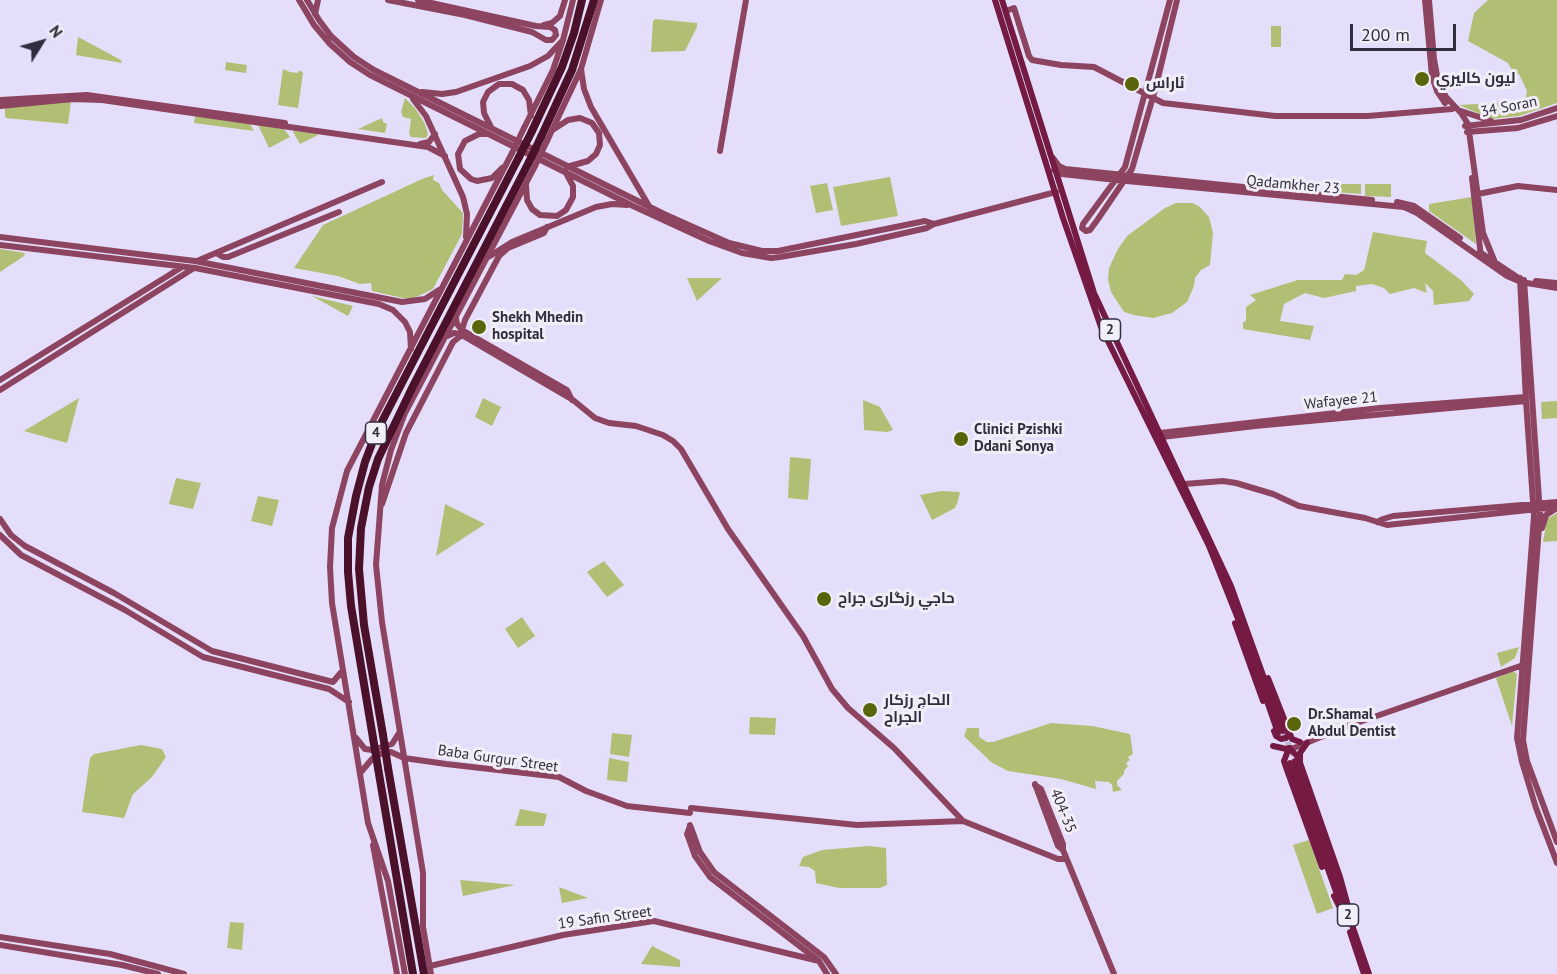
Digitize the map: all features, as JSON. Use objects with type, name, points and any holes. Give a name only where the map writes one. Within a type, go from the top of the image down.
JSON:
[{"type":"highway","name":"4","points":[[413,974],[351,606],[348,538],[365,462],[376,433],[562,67],[582,0]]},
{"type":"highway","name":"4","points":[[424,974],[364,625],[359,559],[361,528],[369,487],[378,459],[544,139],[572,70],[594,0]]},
{"type":"highway","points":[[478,276],[484,257]]},
{"type":"highway","points":[[397,420],[405,413]]},
{"type":"highway","points":[[406,974],[410,953]]},
{"type":"main road","points":[[299,0],[314,25],[340,53],[370,75],[650,207],[663,217]]},
{"type":"main road","points":[[307,0],[331,36],[354,57],[379,73],[491,131]]},
{"type":"main road","points":[[315,15],[318,0]]},
{"type":"main road","points":[[388,0],[465,15],[532,32],[546,40],[554,39],[556,33],[554,28],[418,0]]},
{"type":"main road","points":[[541,26],[558,18],[565,0]]},
{"type":"main road","points":[[528,130],[531,116],[553,70],[573,0]]},
{"type":"main road","points":[[544,139],[553,129],[582,69],[601,0]]},
{"type":"main road","points":[[720,151],[746,0]]},
{"type":"main road","name":"2","points":[[995,0],[1049,157]]},
{"type":"main road","name":"2","points":[[1002,0],[1049,157],[1056,192],[1101,327],[1132,383],[1229,588]]},
{"type":"main road","points":[[1122,178],[1091,229],[1084,230],[1083,224],[1122,178],[1132,169],[1170,0]]},
{"type":"main road","points":[[1149,97],[1177,0]]},
{"type":"main road","points":[[1427,0],[1438,81],[1467,129],[1485,239],[1496,263]]},
{"type":"main road","points":[[1006,11],[1014,8],[1032,60],[1094,67],[1163,103],[1275,116],[1368,116],[1455,110],[1474,117],[1500,122]]},
{"type":"main road","points":[[418,92],[451,93],[502,76],[542,60],[563,40]]},
{"type":"main road","points":[[582,69],[588,101],[650,207]]},
{"type":"main road","points":[[491,131],[484,113],[483,102],[488,92],[499,84],[512,84],[523,90],[529,100],[531,116]]},
{"type":"main road","points":[[408,94],[423,110],[466,206],[468,223],[466,242]]},
{"type":"main road","points":[[0,100],[87,95],[431,148],[445,156]]},
{"type":"main road","points":[[0,106],[94,99],[422,144],[429,142],[435,134]]},
{"type":"main road","name":"34 Soran","points":[[1467,129],[1521,120],[1557,108]]},
{"type":"main road","name":"34 Soran","points":[[1467,129],[1525,126],[1557,116]]},
{"type":"main road","points":[[553,129],[568,120],[580,118],[592,123],[599,132],[600,145],[596,154],[588,161],[567,168]]},
{"type":"main road","points":[[1467,129],[1480,254]]},
{"type":"main road","points":[[491,131],[465,141],[458,154],[460,169],[471,179],[484,180],[492,178],[508,160],[516,155]]},
{"type":"main road","points":[[1049,157],[1056,172]]},
{"type":"main road","name":"Qadamkher 23","points":[[1049,157],[1061,168],[1122,178]]},
{"type":"main road","points":[[398,974],[368,823],[331,599],[332,528],[347,471],[508,160]]},
{"type":"main road","points":[[484,257],[526,181],[532,164]]},
{"type":"main road","points":[[526,181],[527,200],[532,209],[540,215],[557,216],[566,210],[573,197],[573,186],[567,168]]},
{"type":"main road","points":[[567,168],[633,206],[729,243],[762,251],[782,251],[925,221],[934,224],[1056,192]]},
{"type":"main road","name":"2","points":[[1056,172],[1094,293],[1127,373]]},
{"type":"main road","name":"Qadamkher 23","points":[[1056,172],[1291,190],[1410,204],[1419,208],[1507,276],[1523,281]]},
{"type":"main road","points":[[0,390],[216,253],[382,182]]},
{"type":"main road","points":[[1478,194],[1518,186],[1557,190]]},
{"type":"main road","points":[[484,257],[507,244],[600,206],[616,204],[633,206]]},
{"type":"main road","points":[[216,253],[228,257],[339,212]]},
{"type":"main road","points":[[379,513],[406,433],[453,342],[462,333],[465,320],[500,256],[508,248],[544,233],[547,227]]},
{"type":"main road","points":[[0,237],[195,265],[402,302],[425,299],[444,286]]},
{"type":"main road","points":[[0,245],[181,267],[195,265],[387,307],[405,322],[410,333],[411,350]]},
{"type":"main road","name":"Qadamkher 23","points":[[1480,254],[1523,281]]},
{"type":"main road","points":[[167,265],[167,276]]},
{"type":"main road","points":[[0,380],[181,267]]},
{"type":"main road","points":[[431,970],[423,927],[423,873],[382,622],[376,571],[379,513],[382,485],[391,450],[405,413],[478,276]]},
{"type":"main road","points":[[1507,276],[1524,302],[1526,399],[1537,506],[1538,543],[1518,744],[1536,808],[1557,863]]},
{"type":"main road","points":[[161,280],[165,287]]},
{"type":"main road","points":[[1523,281],[1557,283]]},
{"type":"main road","points":[[1523,281],[1557,288]]},
{"type":"main road","points":[[1523,281],[1534,487],[1530,501],[1523,505]]},
{"type":"main road","points":[[1524,302],[1540,285]]},
{"type":"main road","points":[[332,295],[338,289]]},
{"type":"main road","points":[[456,317],[462,333]]},
{"type":"main road","points":[[445,338],[454,333],[462,333],[567,390],[573,400],[595,418],[609,423],[636,426],[674,441],[728,529],[803,636],[832,689],[848,708],[894,748],[963,821],[1058,859],[1066,859]]},
{"type":"main road","name":"2","points":[[1132,383],[1161,435],[1229,588]]},
{"type":"main road","name":"Wafayee 21","points":[[1161,435],[1526,399]]},
{"type":"main road","points":[[1184,484],[1223,481],[1236,483],[1268,492],[1299,506],[1365,518],[1387,525],[1506,512],[1537,506]]},
{"type":"main road","points":[[1534,487],[1544,500],[1557,505]]},
{"type":"main road","points":[[1377,522],[1393,516],[1523,505],[1557,505]]},
{"type":"main road","points":[[1538,543],[1545,518],[1557,505]]},
{"type":"main road","points":[[1537,506],[1526,664],[1524,747],[1557,842]]},
{"type":"main road","points":[[1506,512],[1526,515],[1532,520],[1534,529]]},
{"type":"main road","points":[[0,519],[12,535],[25,546],[127,600],[212,651],[333,682],[344,670]]},
{"type":"main road","points":[[0,535],[21,555],[78,584],[203,657],[330,689],[349,702]]},
{"type":"main road","points":[[78,584],[81,576]]},
{"type":"main road","points":[[1229,588],[1237,628],[1282,733],[1294,740],[1293,753],[1323,868],[1338,907],[1348,922]]},
{"type":"main road","points":[[1229,588],[1242,608],[1282,733]]},
{"type":"main road","points":[[1293,753],[1329,731],[1335,731],[1526,664]]},
{"type":"main road","points":[[291,678],[292,670]]},
{"type":"main road","points":[[353,732],[361,745],[372,750],[392,744],[399,731]]},
{"type":"main road","points":[[1273,746],[1293,753]]},
{"type":"main road","name":"Baba Gurgur Street","points":[[361,772],[368,762],[380,754],[392,752],[404,758],[559,777],[586,791],[627,806],[857,825],[963,821]]},
{"type":"main road","name":"2","points":[[1293,753],[1364,974]]},
{"type":"main road","name":"404-35","points":[[1035,784],[1041,789],[1063,844],[1063,850],[1058,846],[1035,784]]},
{"type":"main road","points":[[368,823],[388,881],[406,974]]},
{"type":"main road","points":[[827,974],[819,961],[710,878],[695,856],[687,834],[690,825],[700,852],[714,872],[824,957],[836,974]]},
{"type":"main road","points":[[1063,850],[1114,974]]},
{"type":"main road","points":[[760,917],[766,910]]},
{"type":"main road","name":"19 Safin Street","points":[[431,970],[563,935],[654,921],[819,961]]},
{"type":"main road","name":"2","points":[[1348,922],[1369,974]]},
{"type":"main road","points":[[0,937],[110,954],[184,974]]},
{"type":"main road","points":[[0,945],[103,962],[157,974]]},
{"type":"main road","points":[[141,970],[146,968],[144,962]]},
{"type":"main road","points":[[157,966],[153,970],[157,974]]},
{"type":"green space","points":[[1488,0],[1557,0],[1557,103],[1519,116],[1491,119],[1459,105],[1515,102],[1526,98],[1527,91],[1519,74],[1514,74],[1508,63],[1468,41],[1474,13]]},
{"type":"green space","points":[[655,19],[697,23],[685,51],[651,52]]},
{"type":"green space","points":[[1271,26],[1281,26],[1281,47],[1271,47]]},
{"type":"green space","points":[[78,37],[121,60],[122,63],[76,55]]},
{"type":"green space","points":[[226,62],[247,65],[246,73],[225,70]]},
{"type":"green space","points":[[283,69],[298,73],[299,70],[303,73],[298,108],[278,105]]},
{"type":"green space","points":[[405,98],[415,108],[425,124],[428,134],[426,138],[411,137],[409,134],[411,119],[403,117],[401,112]]},
{"type":"green space","points":[[71,101],[68,124],[6,118],[5,116],[5,106]]},
{"type":"green space","points":[[195,116],[250,124],[254,131],[194,123]]},
{"type":"green space","points":[[382,118],[387,124],[385,133],[358,129]]},
{"type":"green space","points":[[258,125],[284,129],[290,137],[269,148]]},
{"type":"green space","points":[[294,131],[316,133],[318,135],[300,144]]},
{"type":"green space","points":[[434,175],[433,180],[439,183],[442,190],[463,213],[462,234],[433,289],[414,298],[403,298],[372,291],[371,283],[360,284],[338,276],[294,268],[323,225]]},
{"type":"green space","points":[[890,177],[898,216],[841,226],[833,187]]},
{"type":"green space","points":[[827,183],[833,210],[816,213],[810,186]]},
{"type":"green space","points":[[1334,184],[1361,184],[1361,194],[1334,192]]},
{"type":"green space","points":[[1365,184],[1391,184],[1391,197],[1365,196]]},
{"type":"green space","points":[[1472,197],[1476,244],[1429,211],[1429,204]]},
{"type":"green space","points":[[1176,203],[1193,203],[1209,217],[1213,233],[1210,265],[1201,270],[1195,278],[1187,302],[1172,313],[1153,318],[1124,312],[1111,292],[1108,280],[1109,268],[1118,249],[1127,236],[1165,208]]},
{"type":"green space","points":[[1373,232],[1427,241],[1425,253],[1461,280],[1474,294],[1469,301],[1434,305],[1433,291],[1425,283],[1427,293],[1414,288],[1390,294],[1384,288],[1372,284],[1356,286],[1356,291],[1324,298],[1305,293],[1284,304],[1280,321],[1314,326],[1310,340],[1243,329],[1243,322],[1246,321],[1246,307],[1256,300],[1250,295],[1298,280],[1342,280],[1345,274],[1356,275],[1364,270]]},
{"type":"green space","points":[[0,249],[25,253],[0,272]]},
{"type":"green space","points":[[687,278],[722,278],[697,301]]},
{"type":"green space","points":[[312,296],[353,306],[348,316]]},
{"type":"green space","points":[[79,398],[67,443],[24,431]]},
{"type":"green space","points":[[483,398],[501,407],[492,426],[475,417]]},
{"type":"green space","points":[[863,400],[880,407],[893,430],[887,432],[864,430]]},
{"type":"green space","points":[[1557,401],[1557,418],[1542,419],[1541,402]]},
{"type":"green space","points":[[790,457],[811,459],[808,500],[788,498]]},
{"type":"green space","points":[[176,478],[201,483],[193,509],[169,504]]},
{"type":"green space","points":[[941,491],[960,492],[958,501],[955,508],[932,520],[920,495]]},
{"type":"green space","points":[[258,496],[279,500],[272,526],[251,521]]},
{"type":"green space","points":[[445,505],[485,524],[436,556]]},
{"type":"green space","points":[[1557,513],[1557,541],[1543,542],[1547,519]]},
{"type":"green space","points":[[604,561],[624,585],[607,597],[587,572]]},
{"type":"green space","points":[[522,617],[535,636],[518,648],[505,629]]},
{"type":"green space","points":[[1519,647],[1515,658],[1501,667],[1497,653]]},
{"type":"green space","points":[[1513,671],[1517,674],[1512,726],[1496,678]]},
{"type":"green space","points":[[750,717],[776,718],[775,735],[749,734]]},
{"type":"green space","points":[[1051,723],[1092,726],[1130,734],[1133,754],[1128,757],[1130,760],[1126,763],[1128,766],[1117,781],[1117,785],[1122,790],[1113,792],[1109,782],[1095,781],[1096,789],[1061,779],[1008,771],[991,762],[964,736],[967,728],[979,728],[979,737],[987,742],[993,742]]},
{"type":"green space","points":[[612,733],[632,735],[629,757],[610,754]]},
{"type":"green space","points":[[141,745],[162,749],[166,757],[152,777],[133,794],[124,818],[82,812],[90,758],[94,754]]},
{"type":"green space","points":[[609,758],[629,762],[627,782],[607,780]]},
{"type":"green space","points":[[520,809],[547,814],[544,826],[515,826]]},
{"type":"green space","points":[[1309,840],[1333,908],[1317,914],[1293,845]]},
{"type":"green space","points":[[869,846],[886,848],[887,885],[880,888],[839,888],[816,883],[815,871],[809,867],[799,866],[803,857],[822,850]]},
{"type":"green space","points":[[460,880],[515,885],[463,896]]},
{"type":"green space","points":[[559,887],[588,898],[562,903]]},
{"type":"green space","points":[[230,922],[244,923],[242,950],[227,948]]},
{"type":"green space","points":[[652,946],[680,960],[680,967],[641,964]]},
{"type":"tunnel","points":[[1284,733],[1295,761]]},
{"type":"place","name":"ليون كاليري","points":[[1422,79]]},
{"type":"place","name":"ئاراس","points":[[1132,84]]},
{"type":"place","name":"Shekh Mhedin hospital","points":[[479,327]]},
{"type":"place","name":"Clinici Pzishki Ddani Sonya","points":[[961,439]]},
{"type":"place","name":"حاجي رزگارى جراح","points":[[824,599]]},
{"type":"place","name":"الحاج رزكار الجراح","points":[[870,710]]},
{"type":"place","name":"Dr.Shamal Abdul Dentist","points":[[1294,724]]}]
